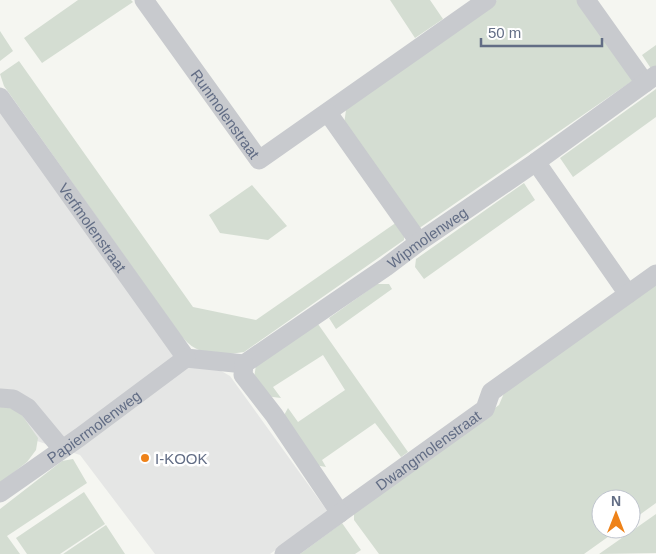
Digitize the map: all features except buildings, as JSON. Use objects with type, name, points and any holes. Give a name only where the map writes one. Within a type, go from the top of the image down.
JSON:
[{"type":"street","name":"Runmolenstraat","points":[[144,0],[259,160],[487,0]]},
{"type":"street","points":[[586,0],[650,79]]},
{"type":"street","name":"Wipmolenweg","points":[[244,364],[386,268],[419,242],[536,162],[650,79]]},
{"type":"street","name":"Verfmolenstraat","points":[[0,97],[186,358]]},
{"type":"street","points":[[328,113],[419,242]]},
{"type":"street","points":[[536,162],[628,294]]},
{"type":"street","name":"Dwangmolenstraat","points":[[284,554],[485,409],[491,392],[656,274]]},
{"type":"street","points":[[186,358],[244,364],[243,375],[274,415],[340,514]]},
{"type":"street","name":"Papiermolenweg","points":[[0,493],[186,358]]},
{"type":"street","points":[[0,398],[14,399],[28,408],[62,449]]},
{"type":"shaded area","points":[[78,0],[131,0],[133,2],[42,63],[24,38]]},
{"type":"shaded area","points":[[390,0],[430,0],[443,19],[415,38]]},
{"type":"shaded area","points":[[497,0],[579,0],[635,79],[418,229],[344,124],[347,103]]},
{"type":"shaded area","points":[[0,31],[13,51],[0,61]]},
{"type":"shaded area","points":[[656,45],[656,67],[652,70],[642,55]]},
{"type":"shaded area","points":[[19,61],[193,307],[256,320],[397,222],[404,234],[404,240],[244,352],[215,354],[194,348],[179,332],[4,86],[0,74]]},
{"type":"shaded area","points":[[0,88],[186,351],[230,376],[328,512],[270,554],[155,554],[80,455],[0,429]]},
{"type":"shaded area","points":[[656,89],[656,117],[573,177],[560,158]]},
{"type":"shaded area","points":[[524,183],[535,200],[424,279],[415,267],[416,259]]},
{"type":"shaded area","points":[[252,185],[287,226],[268,240],[220,233],[209,215]]},
{"type":"shaded area","points":[[656,280],[656,503],[641,514],[641,489],[591,489],[591,539],[605,539],[584,554],[379,554],[354,520],[354,509],[499,405],[507,386]]},
{"type":"shaded area","points":[[377,284],[389,284],[392,289],[336,329],[329,318]]},
{"type":"shaded area","points":[[318,324],[408,452],[401,457],[375,423],[322,460],[326,467],[315,465],[282,419],[288,408],[298,422],[345,390],[323,355],[273,387],[281,398],[265,396],[254,378],[256,365]]},
{"type":"shaded area","points":[[0,403],[19,411],[38,438],[36,450],[27,462],[0,483]]},
{"type":"shaded area","points":[[73,459],[87,483],[7,536],[20,554],[0,554],[0,509],[62,461]]},
{"type":"shaded area","points":[[84,492],[105,524],[60,554],[27,554],[16,538]]},
{"type":"shaded area","points":[[656,514],[656,553],[599,554],[620,539],[641,539],[641,525]]},
{"type":"shaded area","points":[[342,523],[361,550],[355,554],[300,554]]},
{"type":"shaded area","points":[[106,525],[125,554],[63,554]]},
{"type":"place","name":"I-KOOK","points":[[145,458]]}]
